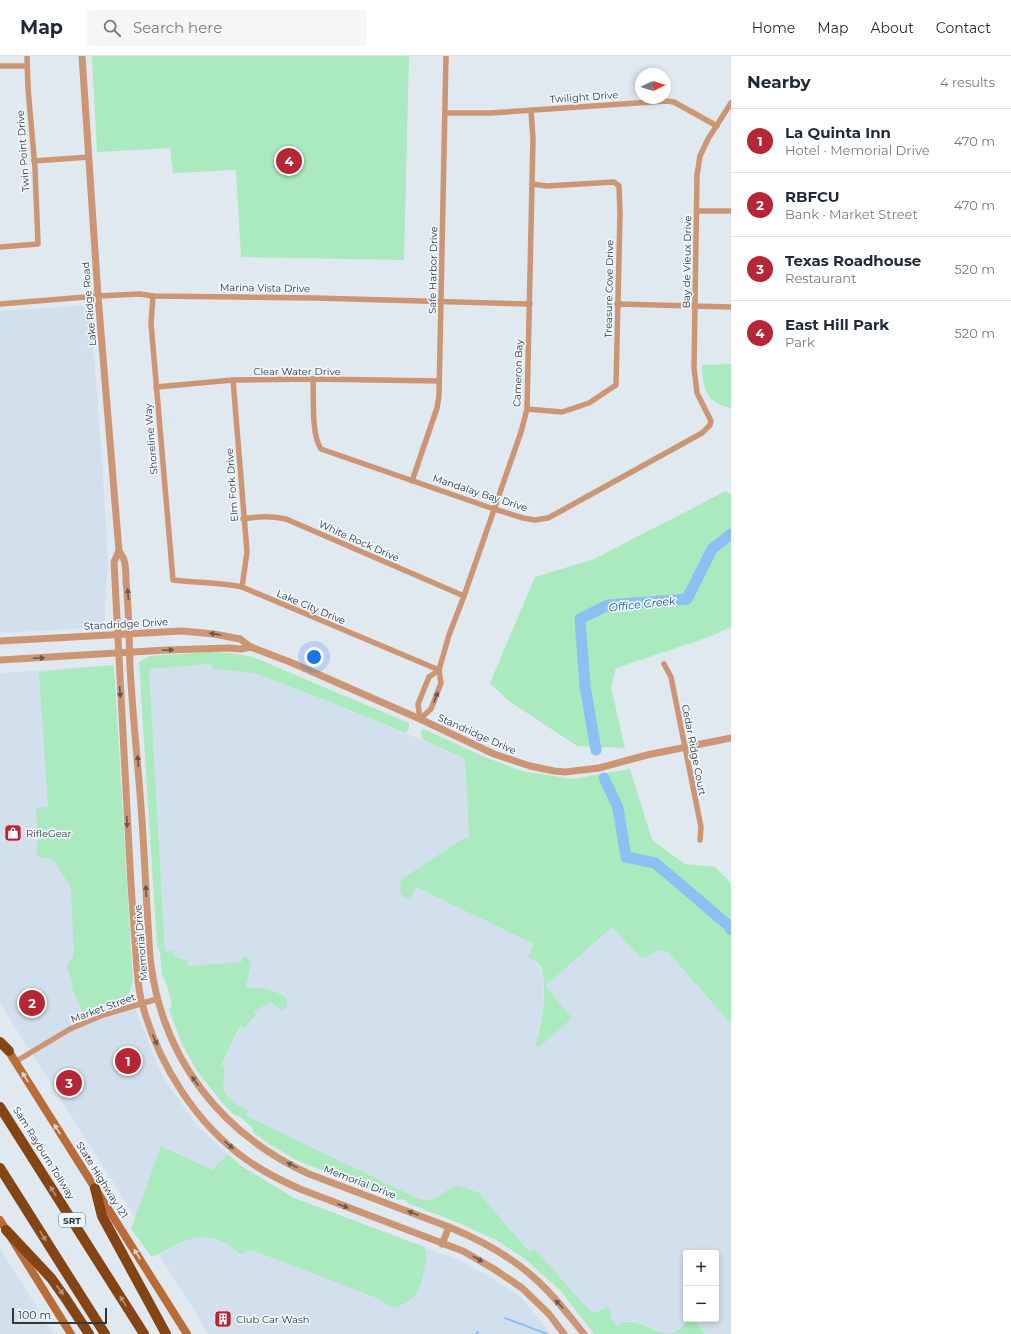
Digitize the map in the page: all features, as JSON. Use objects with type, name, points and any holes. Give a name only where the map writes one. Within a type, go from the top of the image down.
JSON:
[{"type":"highway","points":[[0,1042],[9,1051]]},
{"type":"highway","name":"Sam Rayburn Tollway","points":[[0,1107],[144,1334]]},
{"type":"highway","points":[[0,1168],[105,1334]]},
{"type":"highway","points":[[95,1188],[102,1216],[166,1334]]},
{"type":"highway","points":[[6,1230],[51,1278],[89,1334]]},
{"type":"main road","name":"State Highway 121","points":[[0,1037],[187,1334]]},
{"type":"main road","points":[[0,1220],[70,1334]]},
{"type":"street","name":"Twin Point Drive","points":[[0,247],[38,244],[27,56]]},
{"type":"street","name":"Lake Ridge Road","points":[[82,56],[98,296],[119,551],[124,559],[128,595],[129,633]]},
{"type":"street","name":"Safe Harbor Drive","points":[[412,481],[437,408],[439,396],[446,56]]},
{"type":"street","points":[[0,66],[27,66]]},
{"type":"street","name":"Twilight Drive","points":[[445,113],[490,113],[667,101],[674,102],[717,126]]},
{"type":"street","name":"Bay de Vieux Drive","points":[[710,425],[711,421],[697,393],[695,382],[698,175],[700,156],[708,139],[731,103]]},
{"type":"street","name":"Cameron Bay","points":[[420,719],[431,709],[441,683],[439,670],[449,635],[521,432],[527,409],[533,139],[531,110]]},
{"type":"street","points":[[34,161],[89,157]]},
{"type":"street","name":"Treasure Cove Drive","points":[[527,409],[562,412],[588,403],[616,385],[619,186],[614,182],[547,186],[532,184]]},
{"type":"street","points":[[697,211],[731,211]]},
{"type":"street","name":"Marina Vista Drive","points":[[0,304],[140,294],[153,296],[315,298],[530,304]]},
{"type":"street","name":"Shoreline Way","points":[[153,296],[151,323],[172,580]]},
{"type":"street","points":[[617,304],[731,307]]},
{"type":"street","name":"Clear Water Drive","points":[[156,387],[233,380],[313,378],[439,381]]},
{"type":"street","name":"Mandalay Bay Drive","points":[[313,378],[315,429],[317,443],[321,449],[494,509],[535,520],[548,518],[702,433],[710,425]]},
{"type":"street","name":"Elm Fork Drive","points":[[233,380],[243,519],[247,552],[242,587]]},
{"type":"street","name":"White Rock Drive","points":[[243,519],[256,516],[273,516],[286,519],[464,596]]},
{"type":"street","name":"Lake Ridge Road","points":[[117,634],[114,562],[119,551]]},
{"type":"street","name":"Lake City Drive","points":[[172,580],[216,583],[242,587],[439,670]]},
{"type":"street","name":"Standridge Drive","points":[[0,641],[182,631],[214,634],[240,639],[251,647],[290,662],[420,719],[494,754],[530,766],[554,771],[577,771],[599,768],[647,755],[731,738]]},
{"type":"street","name":"Memorial Drive","points":[[129,633],[151,964],[157,999],[176,1051],[188,1072],[216,1107],[248,1137],[266,1151],[309,1174],[449,1227],[468,1235],[500,1253],[530,1274],[560,1303],[584,1334]]},
{"type":"street","name":"Memorial Drive","points":[[117,634],[136,970],[142,1003],[152,1035],[166,1066],[204,1121],[223,1140],[246,1159],[276,1178],[300,1190],[463,1251],[494,1269],[522,1288],[549,1314],[564,1334]]},
{"type":"street","name":"Standridge Drive","points":[[0,660],[166,650],[221,648],[242,649],[251,647]]},
{"type":"street","name":"Cedar Ridge Court","points":[[664,664],[671,678],[701,827],[700,840]]},
{"type":"street","name":"Cameron Bay","points":[[420,719],[418,704],[429,677],[439,670]]},
{"type":"street","name":"Market Street","points":[[15,1062],[70,1029],[103,1015],[157,999]]},
{"type":"street","points":[[442,1244],[449,1227]]},
{"type":"shaded area","points":[[90,305],[108,562],[104,627],[0,633],[0,311]]},
{"type":"shaded area","points":[[211,664],[212,669],[254,673],[323,699],[455,754],[465,760],[469,837],[416,887],[534,944],[538,963],[543,976],[542,1015],[535,1046],[540,1047],[545,986],[612,926],[640,958],[646,957],[658,950],[668,952],[731,1024],[731,1334],[706,1334],[696,1323],[719,1322],[719,1250],[683,1250],[683,1322],[687,1322],[676,1330],[670,1333],[662,1332],[633,1321],[627,1321],[616,1325],[610,1316],[610,1313],[605,1308],[599,1312],[589,1310],[535,1249],[529,1253],[479,1193],[447,1190],[433,1200],[419,1199],[245,1116],[247,1111],[231,1101],[222,1082],[225,1068],[221,1065],[241,1026],[249,1021],[253,1011],[272,1002],[275,1007],[282,1010],[284,995],[271,991],[246,987],[247,974],[242,962],[188,966],[186,960],[178,958],[172,952],[165,951],[149,669]]},
{"type":"shaded area","points":[[110,665],[131,997],[162,1076],[197,1126],[241,1166],[294,1198],[464,1262],[519,1295],[551,1334],[209,1334],[0,1003],[0,673]]},
{"type":"shaded area","points":[[0,1248],[53,1334],[0,1334]]},
{"type":"green space","points":[[92,56],[409,56],[404,260],[241,257],[236,170],[173,173],[170,148],[97,152]]},
{"type":"green space","points":[[731,364],[731,408],[716,402],[707,393],[703,381],[702,365]]},
{"type":"green space","points":[[726,491],[731,495],[731,627],[709,637],[616,668],[611,687],[625,748],[577,746],[509,701],[490,683],[535,577],[594,559]]},
{"type":"green space","points":[[209,652],[231,653],[253,657],[409,723],[409,728],[406,733],[254,673],[212,669],[211,664],[149,669],[165,951],[172,951],[177,957],[188,961],[188,966],[242,962],[242,957],[247,957],[251,962],[246,987],[279,993],[287,999],[284,1009],[282,1010],[275,1006],[272,1002],[254,1011],[256,1016],[251,1019],[245,1028],[240,1026],[221,1065],[225,1068],[223,1084],[224,1089],[230,1099],[248,1111],[246,1116],[419,1199],[434,1199],[458,1185],[479,1193],[529,1252],[535,1249],[589,1310],[597,1312],[608,1307],[611,1311],[610,1316],[616,1325],[624,1322],[631,1322],[656,1331],[670,1333],[676,1331],[687,1322],[697,1322],[705,1334],[594,1334],[561,1291],[525,1259],[496,1240],[461,1224],[410,1204],[403,1199],[398,1200],[298,1161],[254,1133],[252,1127],[240,1117],[233,1114],[222,1102],[197,1071],[182,1044],[169,1010],[172,1006],[167,985],[162,975],[160,952],[157,946],[139,662],[150,656]]},
{"type":"green space","points":[[114,665],[133,979],[131,988],[121,1001],[114,1006],[87,1014],[83,1013],[73,991],[72,981],[67,967],[68,963],[73,958],[74,952],[71,887],[54,861],[48,858],[41,858],[37,855],[36,849],[38,840],[36,808],[48,807],[39,672]]},
{"type":"green space","points":[[424,729],[482,756],[522,771],[572,779],[630,769],[652,840],[685,864],[715,867],[731,885],[731,1024],[668,952],[658,950],[647,957],[640,957],[612,927],[545,986],[572,1018],[539,1047],[535,1046],[541,1020],[544,989],[543,974],[539,964],[528,957],[534,944],[416,887],[408,899],[403,897],[401,892],[400,886],[402,879],[464,838],[469,837],[465,760],[425,741],[420,732]]},
{"type":"green space","points":[[161,1146],[212,1170],[228,1154],[241,1166],[294,1198],[424,1247],[426,1261],[422,1279],[416,1294],[408,1302],[395,1308],[389,1306],[382,1300],[252,1250],[240,1254],[217,1239],[207,1237],[186,1240],[152,1257],[131,1229]]},
{"type":"waterway","name":"Office Creek","points":[[596,750],[585,686],[580,619],[608,605],[687,599],[712,549],[731,534]]},
{"type":"waterway","name":"Office Creek","points":[[604,778],[618,808],[626,857],[655,863],[728,925],[731,930]]},
{"type":"waterway","points":[[505,1318],[547,1334]]},
{"type":"place","name":"East Hill Park","points":[[289,161]]},
{"type":"place","name":"RifleGear","points":[[13,833]]},
{"type":"place","name":"RBFCU","points":[[32,1003]]},
{"type":"place","name":"La Quinta Inn","points":[[128,1061]]},
{"type":"place","name":"Texas Roadhouse","points":[[69,1083]]},
{"type":"place","name":"Club Car Wash","points":[[223,1319]]}]
